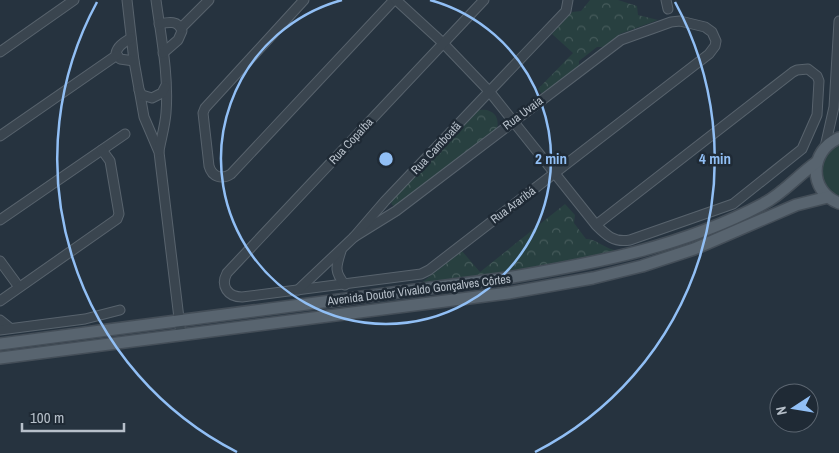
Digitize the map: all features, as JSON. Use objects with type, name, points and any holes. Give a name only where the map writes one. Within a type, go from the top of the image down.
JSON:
[{"type":"main road","points":[[826,147],[839,138]]},
{"type":"main road","name":"Avenida Doutor Vivaldo Gonçalves Côrtes","points":[[0,344],[508,278],[589,264],[639,252],[686,237],[764,204],[788,187],[817,162],[826,147]]},
{"type":"main road","points":[[817,162],[816,172],[822,190],[834,200]]},
{"type":"main road","name":"Avenida Doutor Vivaldo Gonçalves Côrtes","points":[[0,358],[508,293],[593,278],[642,266],[694,249],[796,205],[834,200]]},
{"type":"street","points":[[0,52],[74,0]]},
{"type":"street","points":[[156,0],[163,53],[166,113],[158,152]]},
{"type":"street","points":[[163,53],[180,38],[181,28],[209,0]]},
{"type":"street","points":[[304,0],[205,108],[203,113],[209,166],[216,176],[224,177],[231,174],[395,0],[443,43],[489,91],[596,225],[607,236],[618,241],[630,240],[726,207],[739,199],[802,149],[817,115],[819,81],[813,72],[803,68],[792,72],[596,225]]},
{"type":"street","name":"Rua Copaíba","points":[[225,288],[224,278],[226,273],[484,0]]},
{"type":"street","name":"Rua Camboatã","points":[[298,290],[354,237],[566,11],[568,1]]},
{"type":"street","points":[[129,2],[131,38],[144,117],[158,152],[181,335]]},
{"type":"street","name":"Rua Uvaia","points":[[354,237],[396,211],[621,40],[671,22],[680,21],[704,27]]},
{"type":"street","points":[[826,147],[834,107],[839,21]]},
{"type":"street","points":[[159,24],[173,22],[181,28]]},
{"type":"street","name":"Rua Araribá","points":[[225,288],[235,297],[242,297],[421,274],[710,54],[716,41],[712,32],[704,27]]},
{"type":"street","points":[[0,136],[117,56],[118,48],[131,38]]},
{"type":"street","points":[[117,56],[123,60],[134,61]]},
{"type":"street","points":[[139,89],[142,94],[152,98],[162,93],[165,87]]},
{"type":"street","points":[[0,220],[125,134]]},
{"type":"street","points":[[0,301],[117,218],[110,161],[102,150]]},
{"type":"street","points":[[386,201],[396,211]]},
{"type":"street","points":[[341,250],[336,268],[339,278],[345,285]]},
{"type":"street","points":[[0,261],[19,287]]},
{"type":"street","points":[[0,330],[86,319],[120,310]]},
{"type":"street","points":[[0,320],[10,328]]},
{"type":"green space","points":[[590,0],[618,0],[637,6],[638,15],[658,20],[620,34],[603,47],[597,47],[579,61],[579,66],[542,94],[538,89],[573,53],[552,34],[572,12],[581,11]]},
{"type":"green space","points":[[479,110],[488,110],[494,114],[498,124],[497,129],[396,206],[392,205],[391,201]]},
{"type":"green space","points":[[839,141],[839,200],[834,198],[820,179],[822,156]]},
{"type":"green space","points":[[565,204],[575,215],[574,223],[586,239],[593,240],[614,250],[615,253],[570,263],[420,284],[462,251],[480,272]]}]
